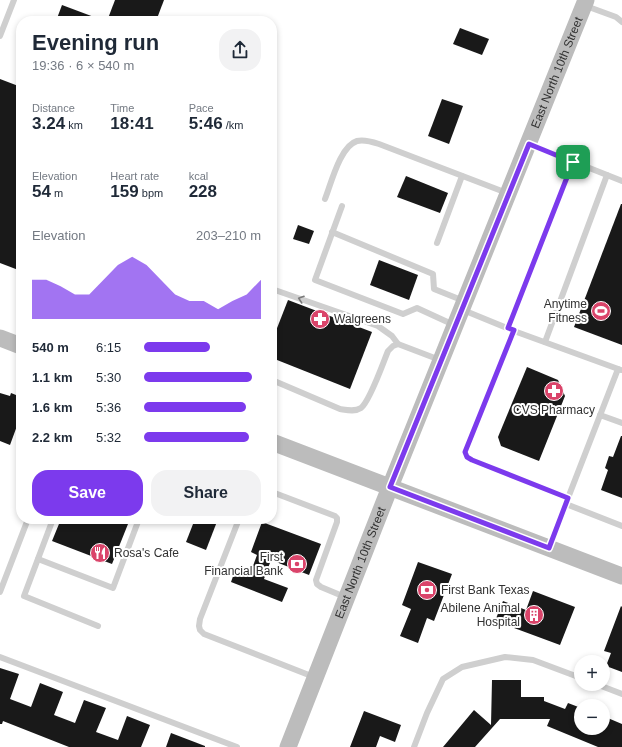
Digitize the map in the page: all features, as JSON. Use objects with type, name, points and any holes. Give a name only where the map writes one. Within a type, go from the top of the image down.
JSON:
[{"type":"main road","name":"East North 10th Street","points":[[288,747],[390,487],[585,2]]},
{"type":"main road","points":[[0,338],[16,344]]},
{"type":"main road","points":[[277,444],[622,576]]},
{"type":"lane","points":[[0,36],[14,0]]},
{"type":"lane","points":[[585,2],[616,17],[622,22]]},
{"type":"lane","points":[[325,199],[341,156],[348,147],[357,141],[367,140],[508,194]]},
{"type":"lane","points":[[529,144],[622,181]]},
{"type":"lane","points":[[573,162],[465,452],[467,457],[472,460],[622,526]]},
{"type":"lane","points":[[545,342],[607,175]]},
{"type":"lane","points":[[437,243],[462,176]]},
{"type":"lane","points":[[342,206],[315,280],[403,314],[417,308],[456,325]]},
{"type":"lane","points":[[332,232],[433,274],[434,288],[511,330],[620,369],[600,415],[549,548]]},
{"type":"lane","points":[[277,291],[378,326],[392,336],[398,344],[441,360]]},
{"type":"lane","points":[[277,382],[340,409],[351,411],[361,408],[367,401],[388,351],[393,346],[398,344]]},
{"type":"lane","points":[[600,415],[622,424]]},
{"type":"lane","points":[[277,494],[337,518],[337,522],[316,580],[320,587],[347,598]]},
{"type":"lane","points":[[0,592],[26,524]]},
{"type":"lane","points":[[51,524],[24,596],[98,626]]},
{"type":"lane","points":[[38,559],[113,588],[138,524]]},
{"type":"lane","points":[[237,524],[200,619],[200,630],[204,634],[316,678]]},
{"type":"lane","points":[[0,656],[237,747]]},
{"type":"lane","points":[[414,747],[427,712],[443,679],[462,667],[504,657],[533,660],[574,675]]},
{"type":"lane","points":[[610,689],[622,694]]},
{"type":"building","points":[[115,0],[164,0],[158,16],[109,16]]},
{"type":"building","points":[[62,5],[91,16],[58,16]]},
{"type":"building","points":[[460,28],[489,39],[482,55],[453,44]]},
{"type":"building","points":[[0,79],[16,85],[16,269],[0,263]]},
{"type":"building","points":[[442,99],[463,106],[449,144],[428,136]]},
{"type":"building","points":[[406,176],[448,193],[440,213],[397,197]]},
{"type":"building","points":[[622,204],[622,345],[574,327]]},
{"type":"building","points":[[298,225],[314,231],[309,244],[293,239]]},
{"type":"building","points":[[379,260],[418,275],[409,300],[370,285]]},
{"type":"building","name":"Walgreens","points":[[288,300],[372,332],[350,389],[277,360],[277,328]]},
{"type":"building","name":"CVS Pharmacy","points":[[527,367],[558,380],[565,396],[539,461],[501,446],[498,437]]},
{"type":"building","points":[[0,393],[10,396],[11,393],[16,395],[16,429],[10,445],[0,441]]},
{"type":"building","points":[[621,436],[622,498],[601,490],[608,470],[605,468],[609,456],[613,457]]},
{"type":"building","name":"Rosa's Cafe","points":[[59,524],[128,524],[112,564],[52,541]]},
{"type":"building","points":[[193,524],[216,524],[206,550],[186,542]]},
{"type":"building","name":"First Financial Bank","points":[[261,524],[267,524],[321,544],[309,575],[271,560],[264,579],[288,588],[282,602],[231,582],[236,568],[250,574],[257,555],[251,552]]},
{"type":"building","name":"First Bank Texas","points":[[418,562],[452,574],[434,621],[427,618],[418,643],[400,636],[411,609],[402,605]]},
{"type":"building","name":"Abilene Animal Hospital","points":[[533,591],[575,607],[560,645],[495,621],[503,601],[526,610]]},
{"type":"building","points":[[621,606],[622,672],[610,668],[611,653],[604,651]]},
{"type":"building","points":[[0,668],[19,674],[10,699],[31,707],[40,683],[63,692],[54,715],[75,723],[84,700],[106,708],[96,732],[118,740],[127,716],[150,725],[141,747],[69,747],[3,721],[2,724],[0,724]]},
{"type":"building","points":[[492,680],[521,680],[521,697],[544,697],[544,701],[565,709],[568,703],[574,705],[574,735],[610,735],[610,719],[622,724],[622,747],[598,747],[547,726],[550,719],[500,719],[475,747],[443,747],[474,710],[491,725]]},
{"type":"building","points":[[364,711],[401,725],[395,742],[380,736],[376,747],[350,747]]},
{"type":"building","points":[[171,733],[205,746],[205,747],[166,747]]},
{"type":"place","name":"Anytime Fitness","points":[[601,311]]},
{"type":"place","name":"Walgreens","points":[[320,319]]},
{"type":"place","name":"CVS Pharmacy","points":[[554,391]]},
{"type":"place","name":"Rosa's Cafe","points":[[100,553]]},
{"type":"place","name":"First Financial Bank","points":[[297,564]]},
{"type":"place","name":"First Bank Texas","points":[[427,590]]},
{"type":"place","name":"Abilene Animal Hospital","points":[[534,615]]},
{"type":"route","points":[[529,144],[573,162],[508,328],[514,330],[465,452],[467,457],[472,460],[568,498],[549,548],[390,487],[529,144]]}]
